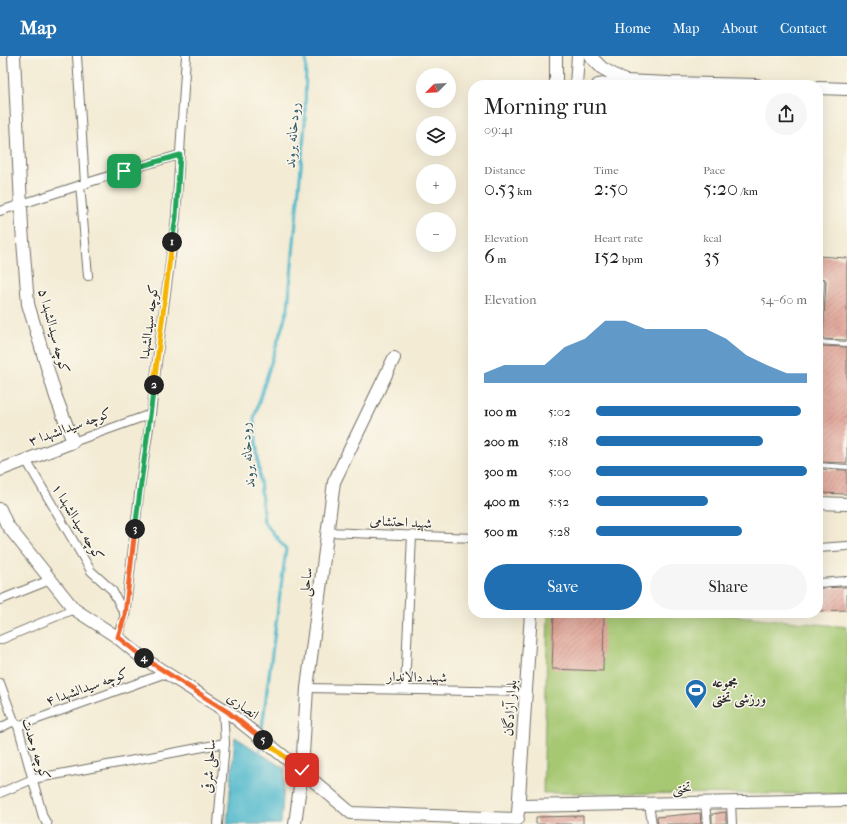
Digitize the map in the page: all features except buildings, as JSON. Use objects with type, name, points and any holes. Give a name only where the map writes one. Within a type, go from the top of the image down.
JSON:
[{"type":"main road","name":"کوچه سیدالشهدا ۵","points":[[14,56],[21,204],[28,304],[56,397],[72,442]]},
{"type":"main road","points":[[556,56],[556,80]]},
{"type":"main road","points":[[576,80],[578,56]]},
{"type":"main road","points":[[590,56],[602,68],[623,80]]},
{"type":"main road","points":[[823,88],[847,89]]},
{"type":"main road","name":"ساحلی","points":[[295,824],[302,770],[307,688],[334,482],[394,358]]},
{"type":"main road","name":"کوچه سیدالشهدا ۳","points":[[0,470],[72,442]]},
{"type":"main road","points":[[823,503],[847,504]]},
{"type":"main road","name":"انصاری","points":[[0,509],[4,527],[74,609],[118,637],[140,656],[225,710],[302,770],[351,813],[517,822]]},
{"type":"main road","name":"بلوار آزادگان","points":[[517,822],[531,618]]},
{"type":"main road","name":"تختی","points":[[519,806],[847,800]]},
{"type":"street","points":[[77,56],[82,184],[88,276]]},
{"type":"street","name":"کوچه سیدالشهدا","points":[[118,637],[125,615],[140,486],[151,414],[176,217],[186,56]]},
{"type":"street","points":[[0,211],[82,184],[180,155]]},
{"type":"street","name":"کوچه سیدالشهدا ۳","points":[[72,442],[151,414]]},
{"type":"street","name":"کوچه سیدالشهدا ۱","points":[[26,460],[91,571],[112,590],[125,615]]},
{"type":"street","name":"شهید احتشامی","points":[[327,532],[468,538]]},
{"type":"street","points":[[405,689],[412,535]]},
{"type":"street","points":[[823,548],[847,546]]},
{"type":"street","points":[[0,600],[50,580]]},
{"type":"street","points":[[823,583],[847,581]]},
{"type":"street","points":[[0,640],[74,609]]},
{"type":"street","name":"کوچه سیدالشهدا ۴","points":[[0,728],[16,724],[166,673]]},
{"type":"street","name":"کوچه وحدت","points":[[0,683],[16,724],[43,818],[47,824]]},
{"type":"street","name":"شهید دالاندار","points":[[307,688],[526,692]]},
{"type":"street","name":"ساحلی شرقی","points":[[218,824],[225,743],[225,710]]},
{"type":"street","points":[[0,793],[33,779],[225,743]]},
{"type":"street","points":[[705,802],[707,824]]},
{"type":"street","points":[[731,802],[732,824]]},
{"type":"street","points":[[649,804],[652,824]]},
{"type":"lane","points":[[823,342],[847,344]]},
{"type":"lane","points":[[823,465],[847,467]]},
{"type":"green space","name":"مجموعه ورزشی تختی","points":[[548,618],[759,618],[847,627],[847,794],[543,793]]},
{"type":"water","points":[[235,737],[285,769],[281,824],[227,824]]},
{"type":"waterway","name":"رودخانه بروند","points":[[261,735],[286,549],[264,522],[254,418],[288,308],[305,123],[306,56]]},
{"type":"waterway","name":"رودخانه بروند","points":[[259,757],[261,742]]},
{"type":"place","name":"مجموعه ورزشی تختی","points":[[696,710]]},
{"type":"route","points":[[124,171],[180,155],[176,217],[151,414],[140,486],[125,615],[118,637],[140,656],[228,712],[302,770]]}]
